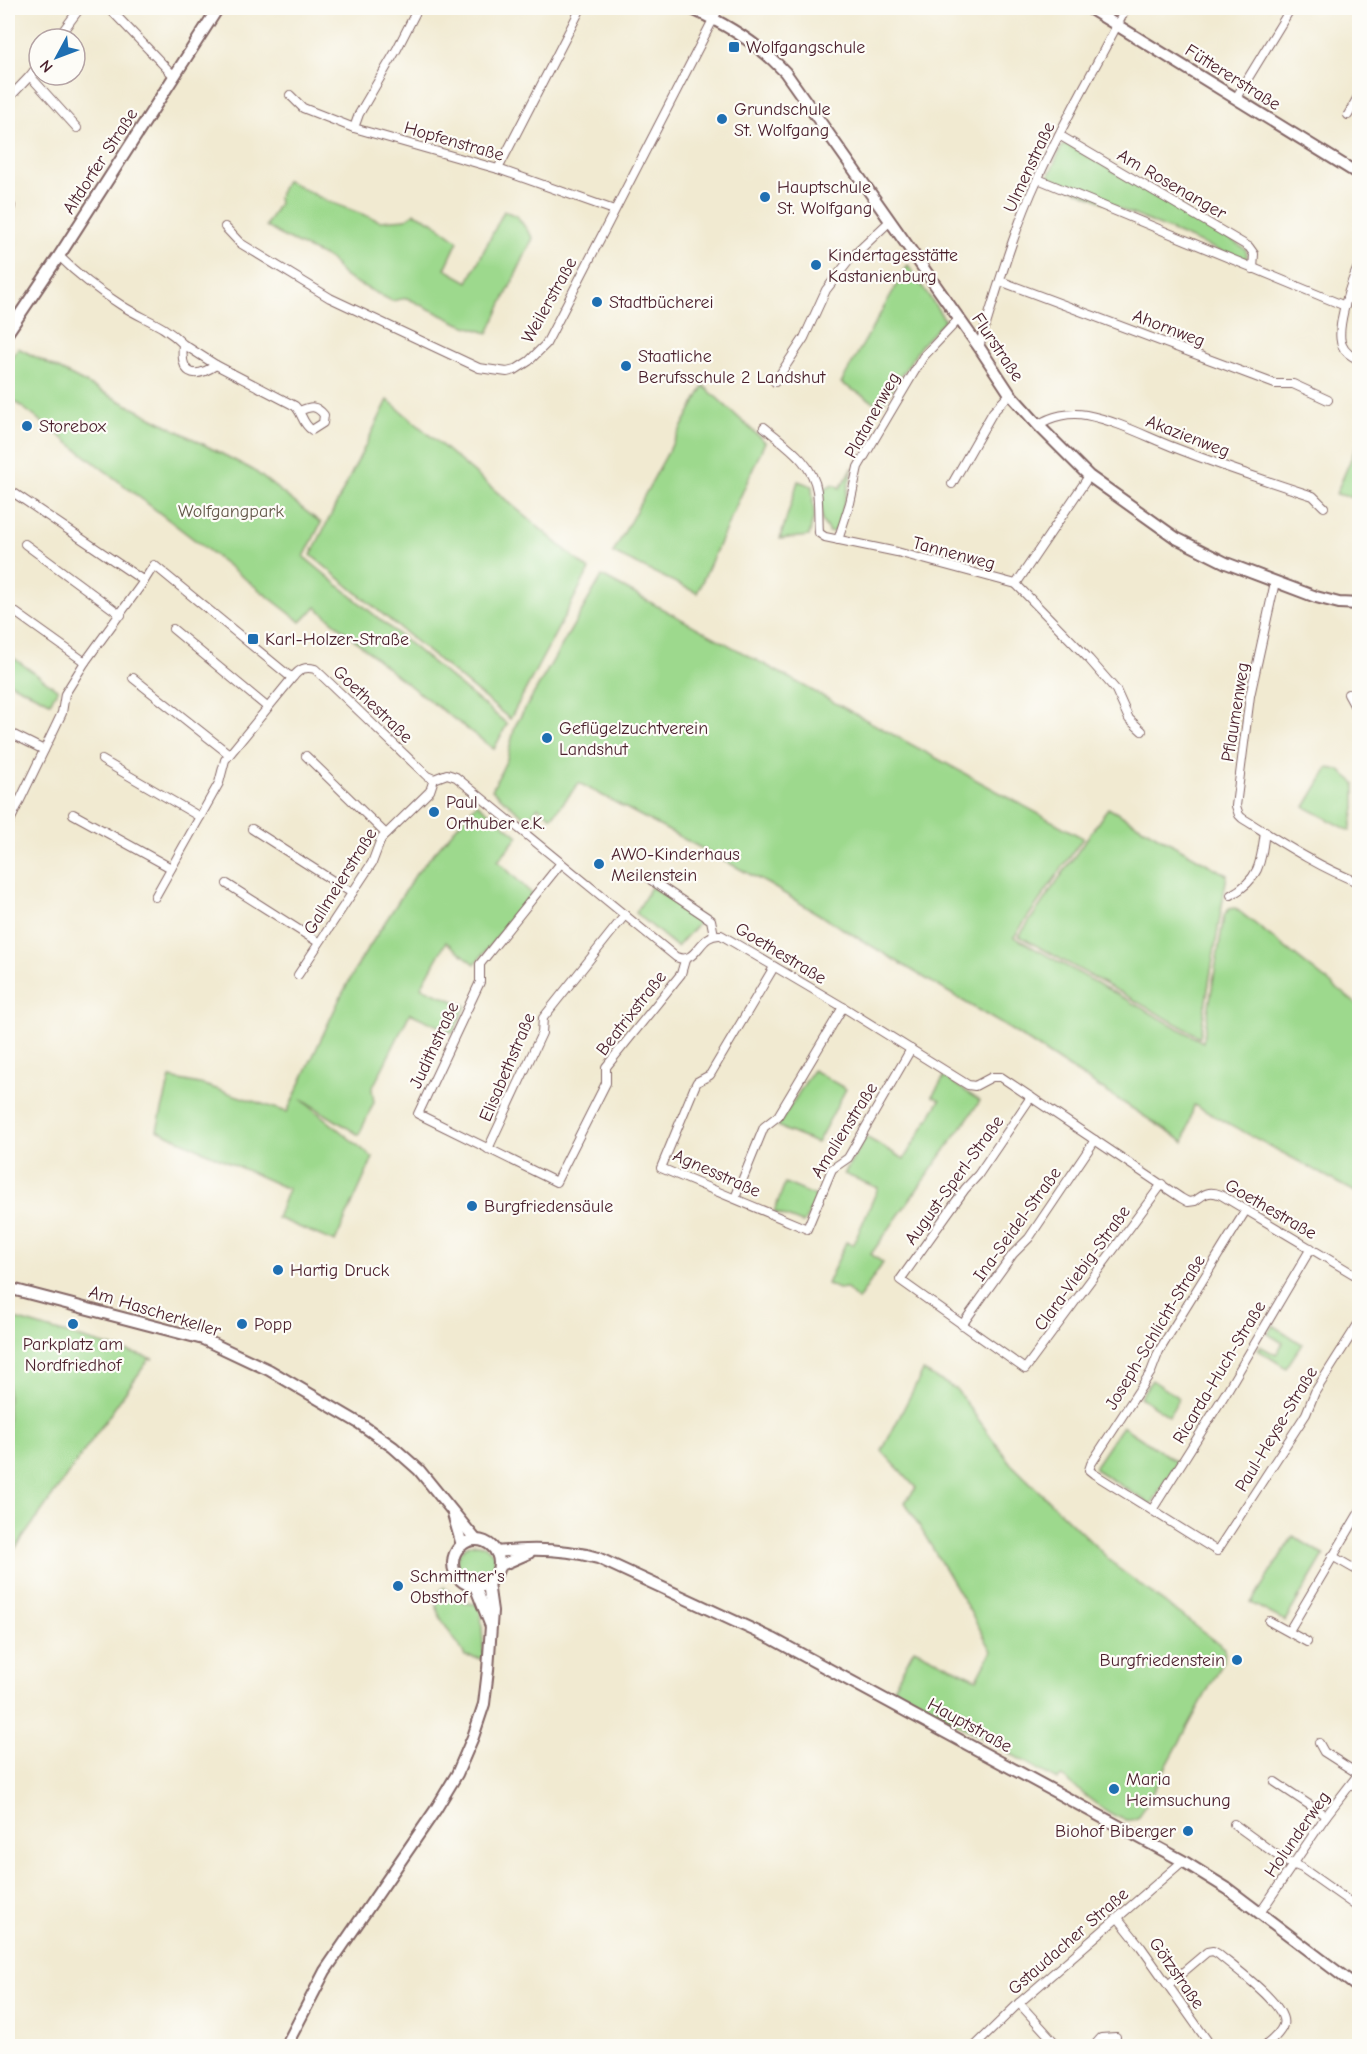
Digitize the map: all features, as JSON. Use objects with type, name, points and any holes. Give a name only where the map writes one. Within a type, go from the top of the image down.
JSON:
[{"type":"street","points":[[66,27],[80,8]]},
{"type":"street","points":[[109,8],[174,75]]},
{"type":"street","name":"Altdorfer Straße","points":[[8,332],[218,8]]},
{"type":"street","points":[[354,128],[359,114],[418,8]]},
{"type":"street","points":[[498,169],[581,8]]},
{"type":"street","name":"Flurstraße","points":[[690,8],[712,18],[755,44],[785,72],[1010,394],[1089,476],[1176,538],[1226,563],[1339,603],[1359,604]]},
{"type":"street","name":"Weilerstraße","points":[[225,227],[240,243],[330,298],[479,368],[507,372],[523,366],[546,344],[719,8]]},
{"type":"street","name":"Füttererstraße","points":[[1089,8],[1359,175]]},
{"type":"street","name":"Ulmenstraße","points":[[979,347],[1016,232],[1038,179],[1126,8]]},
{"type":"street","points":[[1236,98],[1292,8]]},
{"type":"street","points":[[8,99],[27,79]]},
{"type":"street","points":[[40,87],[77,128]]},
{"type":"street","points":[[1348,115],[1359,93]]},
{"type":"street","name":"Hopfenstraße","points":[[290,95],[303,108],[354,128],[498,169],[614,210]]},
{"type":"street","name":"Am Rosenanger","points":[[1059,135],[1249,247],[1254,254],[1252,269]]},
{"type":"street","points":[[1038,179],[1345,306]]},
{"type":"street","points":[[8,200],[11,206],[8,218]]},
{"type":"street","points":[[776,382],[804,338],[826,290],[851,258],[890,222]]},
{"type":"street","points":[[59,256],[122,305],[157,323],[183,344],[216,365],[277,396],[300,411]]},
{"type":"street","points":[[1359,262],[1345,306],[1340,331],[1345,351],[1359,360]]},
{"type":"street","name":"Ahornweg","points":[[1000,281],[1275,384],[1293,384],[1328,400]]},
{"type":"street","name":"Platanenweg","points":[[838,540],[858,467],[923,357],[959,319]]},
{"type":"street","points":[[183,344],[184,364],[191,373],[197,375],[216,365]]},
{"type":"street","points":[[952,484],[993,412],[1010,394]]},
{"type":"street","name":"Akazienweg","points":[[1038,425],[1047,418],[1085,414],[1313,496],[1324,507]]},
{"type":"street","name":"Tannenweg","points":[[764,427],[790,448],[809,470],[817,488],[819,533],[838,540],[897,552],[1016,585],[1116,690],[1129,719],[1142,731]]},
{"type":"street","points":[[1016,585],[1089,476]]},
{"type":"street","points":[[8,489],[144,581]]},
{"type":"street","points":[[25,544],[121,615]]},
{"type":"street","points":[[8,825],[62,713],[65,694],[85,662],[121,615],[154,566],[281,669],[293,676],[225,759],[219,783],[154,897]]},
{"type":"street","name":"Pflaumenweg","points":[[1275,582],[1250,696],[1236,806],[1242,818],[1330,870],[1359,883]]},
{"type":"street","points":[[8,607],[85,662]]},
{"type":"street","points":[[173,629],[267,707]]},
{"type":"street","name":"Goethestraße","points":[[293,676],[303,668],[315,669],[427,776],[434,779]]},
{"type":"street","points":[[133,678],[229,754]]},
{"type":"street","points":[[1348,694],[1359,716]]},
{"type":"street","points":[[8,732],[44,750]]},
{"type":"street","points":[[306,756],[386,834]]},
{"type":"street","points":[[102,760],[200,817]]},
{"type":"street","points":[[434,779],[447,774],[456,777],[669,952],[685,960]]},
{"type":"street","name":"Gallmeierstraße","points":[[298,975],[372,863],[381,839],[430,791],[434,779]]},
{"type":"street","points":[[8,798],[19,803]]},
{"type":"street","points":[[73,814],[171,868]]},
{"type":"street","points":[[252,829],[352,893]]},
{"type":"street","points":[[1231,895],[1246,886],[1261,863],[1265,831]]},
{"type":"street","name":"Judithstraße","points":[[556,1182],[418,1114],[480,982],[480,964],[561,863]]},
{"type":"street","points":[[651,880],[711,920],[714,935]]},
{"type":"street","points":[[227,884],[318,942]]},
{"type":"street","name":"Elisabethstraße","points":[[488,1149],[542,1033],[543,1017],[625,915]]},
{"type":"street","name":"Goethestraße","points":[[685,960],[704,941],[714,935],[722,935],[969,1086],[975,1086],[989,1078],[997,1077],[1188,1202],[1195,1201],[1203,1193],[1215,1192],[1359,1278]]},
{"type":"street","name":"Beatrixstraße","points":[[556,1182],[605,1085],[606,1067],[681,974],[685,960]]},
{"type":"street","name":"Agnesstraße","points":[[774,966],[710,1075],[694,1086],[661,1168],[807,1229]]},
{"type":"street","points":[[735,1198],[764,1128],[778,1116],[843,1007]]},
{"type":"street","name":"Amalienstraße","points":[[807,1229],[832,1169],[848,1158],[910,1049]]},
{"type":"street","name":"August-Sperl-Straße","points":[[962,1325],[900,1280],[964,1190],[978,1175],[1030,1097]]},
{"type":"street","name":"Ina-Seidel-Straße","points":[[962,1325],[1013,1254],[1029,1238],[1095,1140]]},
{"type":"street","name":"Clara-Viebig-Straße","points":[[962,1325],[1025,1369],[1162,1184]]},
{"type":"street","name":"Joseph-Schlicht-Straße","points":[[1152,1510],[1089,1470],[1151,1372],[1159,1351],[1246,1210]]},
{"type":"street","name":"Ricarda-Huch-Straße","points":[[1152,1510],[1240,1370],[1311,1248]]},
{"type":"street","name":"Am Hascherkeller","points":[[8,1288],[203,1339],[269,1370],[371,1431],[405,1457],[440,1495],[453,1514]]},
{"type":"street","name":"Paul-Heyse-Straße","points":[[1152,1510],[1217,1551],[1306,1414],[1315,1392],[1359,1321]]},
{"type":"street","points":[[1289,1631],[1359,1511]]},
{"type":"street","points":[[453,1514],[476,1540]]},
{"type":"street","points":[[453,1514],[462,1545]]},
{"type":"street","points":[[476,1540],[488,1544],[496,1552],[499,1566],[495,1576],[488,1583],[475,1586],[464,1582],[455,1572],[454,1559],[462,1545],[476,1540]]},
{"type":"street","name":"Hauptstraße","points":[[499,1566],[535,1550]]},
{"type":"street","name":"Hauptstraße","points":[[496,1552],[568,1551],[598,1558],[773,1639],[1183,1861],[1223,1886],[1359,1989]]},
{"type":"street","points":[[1332,1556],[1359,1572]]},
{"type":"street","points":[[286,2046],[301,2013],[330,1963],[436,1809],[457,1774],[478,1727],[484,1704],[489,1662],[492,1611],[488,1583]]},
{"type":"street","points":[[475,1586],[490,1624]]},
{"type":"street","points":[[1269,1621],[1307,1642]]},
{"type":"street","points":[[1319,1743],[1324,1752],[1359,1774]]},
{"type":"street","name":"Holunderweg","points":[[1260,1913],[1326,1816],[1359,1774]]},
{"type":"street","points":[[1275,1782],[1326,1816]]},
{"type":"street","points":[[1234,1824],[1285,1861],[1302,1868],[1359,1909]]},
{"type":"street","name":"Gstaudacher Straße","points":[[975,2046],[1019,2003],[1183,1861]]},
{"type":"street","name":"Götzstraße","points":[[1118,1918],[1168,1985],[1208,2046]]},
{"type":"street","points":[[1168,1985],[1207,1952],[1213,1951],[1218,1954],[1261,1990],[1282,2014],[1284,2022],[1282,2028],[1265,2046]]},
{"type":"street","points":[[1019,2003],[1058,2046]]},
{"type":"street","points":[[1094,2046],[1101,2037],[1116,2037]]},
{"type":"green space","points":[[1067,144],[1232,240],[1246,250],[1245,260],[1051,180],[1049,175],[1062,146]]},
{"type":"green space","points":[[286,180],[325,200],[380,221],[406,219],[415,213],[431,221],[458,241],[445,269],[468,282],[504,211],[517,216],[533,238],[488,333],[460,324],[407,298],[392,301],[345,277],[330,259],[266,226],[279,203],[278,198]]},
{"type":"green space","points":[[908,265],[945,320],[922,344],[881,406],[841,383]]},
{"type":"green space","name":"Wolfgangpark","points":[[18,348],[253,470],[321,523],[304,557],[507,724],[494,749],[397,676],[316,607],[301,622],[8,396],[8,362]]},
{"type":"green space","points":[[704,386],[765,442],[697,593],[613,553]]},
{"type":"green space","points":[[388,400],[589,570],[510,719],[311,555]]},
{"type":"green space","points":[[1359,440],[1359,499],[1336,494]]},
{"type":"green space","points":[[853,467],[839,523],[835,531],[829,532],[822,521],[820,491],[833,484],[840,488]]},
{"type":"green space","points":[[798,481],[812,486],[814,515],[809,536],[780,539]]},
{"type":"green space","points":[[602,576],[1083,838],[1014,937],[1203,1042],[1224,916],[1229,909],[1235,908],[1359,1006],[1359,1194],[1194,1105],[1184,1142],[1008,1028],[770,885],[579,783],[552,817],[538,807],[528,820],[492,790],[507,759],[515,726]]},
{"type":"green space","points":[[8,654],[58,690],[50,702],[8,682]]},
{"type":"green space","points":[[1328,768],[1339,770],[1355,783],[1355,809],[1350,831],[1305,807]]},
{"type":"green space","points":[[477,803],[518,836],[498,861],[532,894],[475,964],[446,942],[421,987],[466,1006],[453,1033],[410,1013],[372,1089],[374,1102],[359,1135],[301,1099],[373,1158],[335,1242],[277,1218],[288,1189],[157,1130],[170,1078],[204,1085],[287,1112],[340,998],[360,961],[416,874]]},
{"type":"green space","points":[[1108,808],[1227,875],[1200,1037],[1019,936]]},
{"type":"green space","points":[[651,887],[703,918],[677,947],[636,913]]},
{"type":"green space","points":[[813,1070],[846,1089],[817,1143],[778,1126]]},
{"type":"green space","points":[[944,1077],[980,1101],[871,1254],[883,1263],[858,1300],[846,1288],[838,1289],[827,1284],[846,1242],[853,1245],[878,1188],[844,1174],[866,1137],[904,1159],[940,1100],[932,1096]]},
{"type":"green space","points":[[785,1183],[818,1197],[802,1223],[774,1212]]},
{"type":"green space","points":[[8,1317],[153,1359],[149,1359],[8,1559]]},
{"type":"green space","points":[[1273,1325],[1302,1344],[1286,1368],[1258,1350],[1260,1346],[1276,1355],[1283,1343],[1268,1334]]},
{"type":"green space","points":[[923,1371],[956,1389],[1011,1464],[1118,1568],[1225,1648],[1224,1660],[1137,1818],[1126,1820],[1109,1813],[1062,1777],[1057,1780],[893,1688],[914,1649],[977,1679],[992,1651],[905,1502],[916,1488],[882,1451]]},
{"type":"green space","points":[[1152,1380],[1179,1398],[1169,1416],[1140,1397]]},
{"type":"green space","points":[[1122,1426],[1177,1462],[1150,1504],[1095,1469]]},
{"type":"green space","points":[[1293,1536],[1324,1555],[1285,1621],[1251,1603]]},
{"type":"green space","points":[[476,1544],[489,1550],[495,1563],[489,1576],[476,1582],[463,1576],[457,1563],[463,1550]]},
{"type":"green space","points":[[444,1587],[459,1600],[478,1604],[481,1613],[484,1659],[465,1656],[442,1622],[436,1603]]},
{"type":"place","name":"Wolfgangschule","points":[[734,47]]},
{"type":"place","name":"Grundschule St. Wolfgang","points":[[722,119]]},
{"type":"place","name":"Hauptschule St. Wolfgang","points":[[765,197]]},
{"type":"place","name":"Kindertagesstätte Kastanienburg","points":[[816,265]]},
{"type":"place","name":"Stadtbücherei","points":[[597,302]]},
{"type":"place","name":"Staatliche Berufsschule 2 Landshut","points":[[626,366]]},
{"type":"place","name":"Storebox","points":[[27,426]]},
{"type":"place","name":"Karl-Holzer-Straße","points":[[253,639]]},
{"type":"place","name":"Geflügelzuchtverein Landshut","points":[[547,738]]},
{"type":"place","name":"Paul Orthuber e.K.","points":[[434,812]]},
{"type":"place","name":"AWO-Kinderhaus Meilenstein","points":[[599,864]]},
{"type":"place","name":"Burgfriedensäule","points":[[472,1206]]},
{"type":"place","name":"Hartig Druck","points":[[278,1270]]},
{"type":"place","name":"Parkplatz am Nordfriedhof","points":[[73,1324]]},
{"type":"place","name":"Popp","points":[[242,1324]]},
{"type":"place","name":"Schmittner's Obsthof","points":[[398,1586]]},
{"type":"place","name":"Burgfriedenstein","points":[[1237,1660]]},
{"type":"place","name":"Maria Heimsuchung","points":[[1114,1789]]},
{"type":"place","name":"Biohof Biberger","points":[[1188,1831]]}]
